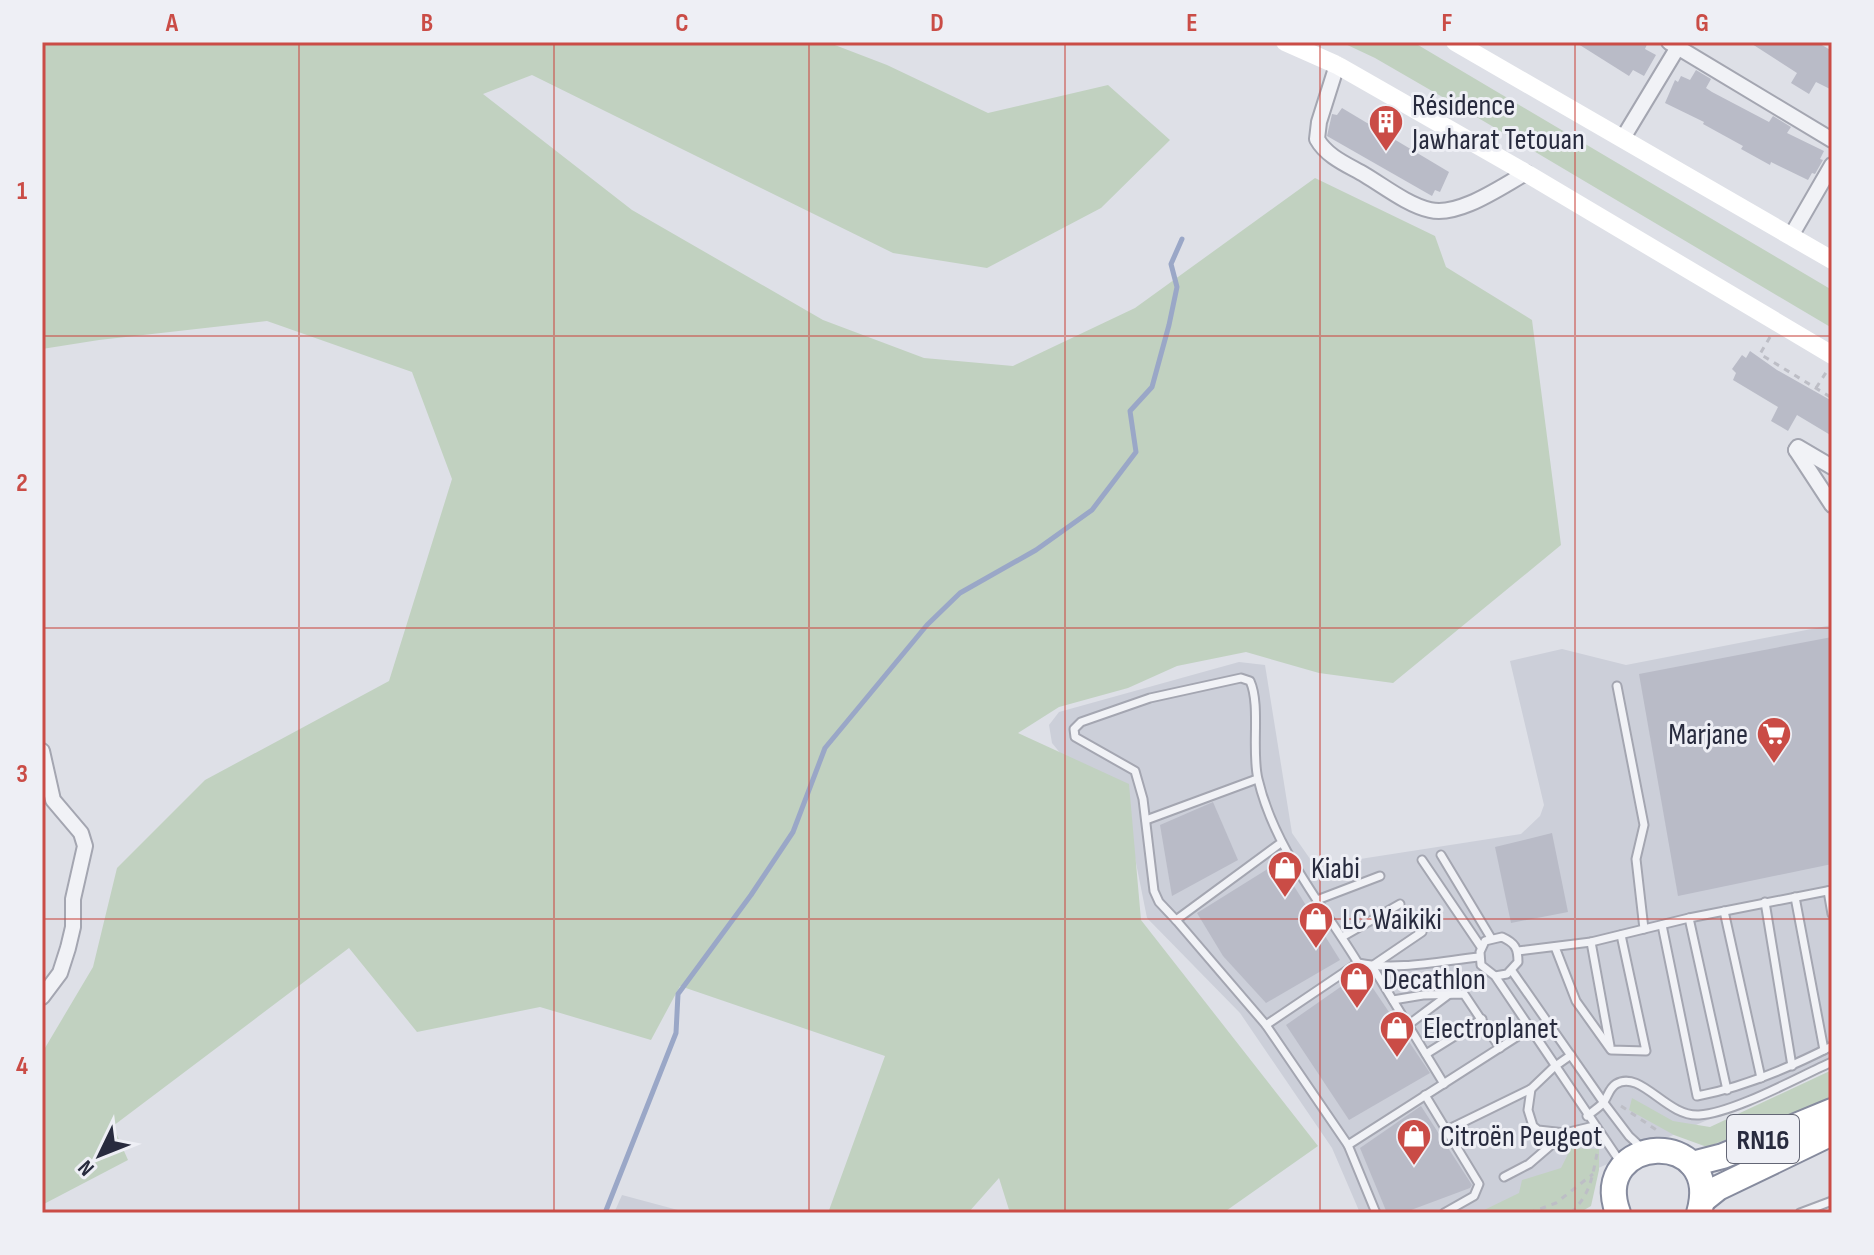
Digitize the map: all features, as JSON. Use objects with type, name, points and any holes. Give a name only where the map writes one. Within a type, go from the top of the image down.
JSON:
[{"type":"highway","name":"RN16","points":[[1692,1164],[1723,1156],[1832,1111]]},
{"type":"highway","name":"RN16","points":[[1700,1210],[1718,1188],[1832,1133]]},
{"type":"highway","name":"RN16","points":[[1654,1142],[1692,1164],[1703,1187],[1700,1210]]},
{"type":"highway","points":[[1611,1210],[1623,1166],[1654,1142]]},
{"type":"street","points":[[1285,42],[1337,65],[1526,173],[1832,355]]},
{"type":"street","points":[[1455,42],[1832,260]]},
{"type":"street","points":[[1623,138],[1676,44],[1832,140]]},
{"type":"street","points":[[1337,65],[1319,122],[1317,139],[1329,154],[1396,194],[1420,207],[1438,211],[1478,200],[1526,173]]},
{"type":"street","points":[[1791,236],[1832,165]]},
{"type":"street","points":[[1832,467],[1798,447],[1795,449],[1832,505]]},
{"type":"street","points":[[42,751],[53,800],[81,833],[85,846],[73,899],[73,927],[68,948],[60,973],[42,997]]},
{"type":"lane","points":[[1358,963],[1282,842],[1257,779],[1253,685],[1246,679],[1150,698],[1081,722],[1074,729],[1075,737],[1135,771],[1146,820],[1154,891],[1159,902],[1266,1025],[1348,1145],[1376,1213]]},
{"type":"lane","points":[[1617,686],[1644,825],[1636,859],[1644,929]]},
{"type":"lane","points":[[1146,820],[1257,779]]},
{"type":"lane","points":[[1176,920],[1282,842]]},
{"type":"lane","points":[[1441,855],[1491,938]]},
{"type":"lane","points":[[1422,860],[1481,947]]},
{"type":"lane","points":[[1317,900],[1380,876]]},
{"type":"lane","points":[[1518,951],[1591,942],[1689,918],[1830,891],[1832,914]]},
{"type":"lane","points":[[1662,925],[1697,1096],[1727,1090],[1792,1066],[1828,1048],[1795,897]]},
{"type":"lane","points":[[1765,902],[1792,1066]]},
{"type":"lane","points":[[1342,937],[1400,904]]},
{"type":"lane","points":[[1724,911],[1761,1078]]},
{"type":"lane","points":[[1689,918],[1727,1090]]},
{"type":"lane","points":[[1372,966],[1422,932]]},
{"type":"lane","points":[[1611,1050],[1646,1051],[1621,935]]},
{"type":"lane","points":[[1495,976],[1512,971],[1518,962],[1518,951],[1512,942],[1502,937],[1491,938],[1481,947],[1481,965],[1495,976],[1623,1166]]},
{"type":"lane","points":[[1591,942],[1611,1050]]},
{"type":"lane","points":[[1555,947],[1576,1001],[1611,1050]]},
{"type":"lane","points":[[1266,1025],[1358,963],[1372,966],[1479,957]]},
{"type":"lane","points":[[1372,966],[1444,1084]]},
{"type":"lane","points":[[1512,971],[1629,1136],[1654,1142]]},
{"type":"lane","points":[[1408,1025],[1449,994]]},
{"type":"lane","points":[[1393,1000],[1423,995],[1464,994],[1500,1048]]},
{"type":"lane","points":[[1426,1054],[1482,1019]]},
{"type":"lane","points":[[1348,1145],[1529,1029]]},
{"type":"lane","points":[[1447,1130],[1531,1089],[1571,1055]]},
{"type":"lane","points":[[1587,1116],[1604,1103],[1610,1089],[1631,1080],[1670,1107],[1703,1115],[1761,1094],[1832,1062]]},
{"type":"lane","points":[[1531,1089],[1528,1099],[1533,1126],[1547,1132],[1565,1133],[1594,1126]]},
{"type":"lane","points":[[1425,1095],[1479,1184],[1474,1196],[1444,1213]]},
{"type":"lane","points":[[1504,1177],[1529,1164],[1565,1133]]},
{"type":"lane","points":[[1800,1213],[1832,1201]]},
{"type":"path","points":[[1778,323],[1760,354],[1832,398]]},
{"type":"path","points":[[1816,388],[1832,364]]},
{"type":"path","points":[[1610,1089],[1617,1103],[1654,1142]]},
{"type":"path","points":[[1571,1213],[1588,1192],[1596,1171],[1598,1150],[1607,1144]]},
{"type":"path","points":[[1529,1213],[1556,1203],[1596,1171]]},
{"type":"shaded area","points":[[1832,625],[1832,1065],[1496,1213],[1360,1213],[1332,1148],[1240,1013],[1147,918],[1121,788],[1065,759],[1052,743],[1049,725],[1059,712],[1239,662],[1265,665],[1292,833],[1315,866],[1521,834],[1540,816],[1544,805],[1510,661],[1562,649],[1626,665]]},
{"type":"shaded area","points":[[622,1195],[689,1213],[614,1213]]},
{"type":"green space","points":[[42,42],[827,42],[887,65],[988,113],[1108,85],[1170,140],[1101,208],[987,268],[893,253],[532,75],[483,94],[632,210],[823,320],[924,358],[1013,366],[1135,308],[1315,178],[1435,236],[1446,267],[1532,320],[1561,545],[1393,683],[1319,673],[1246,652],[1177,666],[1128,688],[1059,707],[1018,733],[1129,784],[1141,920],[1318,1146],[1223,1213],[1010,1213],[999,1178],[968,1213],[828,1213],[885,1056],[680,986],[651,1040],[540,1007],[417,1032],[349,948],[113,1126],[128,1160],[42,1205],[42,1053],[93,967],[117,868],[205,780],[389,681],[452,479],[412,372],[267,321],[42,349]]},
{"type":"green space","points":[[1341,42],[1413,42],[1832,290],[1832,328],[1458,106]]},
{"type":"green space","points":[[1832,1070],[1832,1098],[1707,1147],[1674,1135],[1629,1110],[1632,1098],[1673,1121],[1710,1127]]},
{"type":"green space","points":[[1571,1148],[1599,1149],[1599,1170],[1591,1206],[1579,1213],[1478,1213],[1519,1193],[1522,1180],[1561,1168]]},
{"type":"building","points":[[1575,42],[1648,42],[1645,49],[1656,55],[1644,76],[1633,70],[1629,76]]},
{"type":"building","points":[[1749,42],[1817,42],[1832,51],[1832,90],[1816,82],[1809,94],[1791,83],[1797,73]]},
{"type":"building","points":[[1696,70],[1711,79],[1706,88],[1712,92],[1769,122],[1773,116],[1791,127],[1787,133],[1824,151],[1815,174],[1812,173],[1808,180],[1771,162],[1770,165],[1741,149],[1743,146],[1704,122],[1665,103],[1675,80],[1678,82],[1681,76],[1690,80]]},
{"type":"building","points":[[1342,108],[1449,172],[1440,192],[1435,190],[1432,196],[1327,136],[1332,114],[1337,115]]},
{"type":"building","points":[[1750,351],[1832,401],[1832,436],[1797,415],[1788,431],[1771,421],[1778,407],[1733,380],[1736,373],[1732,369],[1742,355],[1746,358]]},
{"type":"building","points":[[1832,637],[1832,864],[1678,896],[1639,674]]},
{"type":"building","points":[[1213,802],[1238,860],[1172,896],[1160,825]]},
{"type":"building","points":[[1552,833],[1568,912],[1511,923],[1495,847]]},
{"type":"building","points":[[1279,862],[1340,960],[1266,1003],[1223,956],[1197,913]]},
{"type":"building","points":[[1362,972],[1430,1073],[1349,1120],[1286,1025]]},
{"type":"building","name":"Citroën Peugeot","points":[[1421,1106],[1472,1185],[1403,1213],[1387,1213],[1360,1148]]},
{"type":"waterway","points":[[605,1213],[676,1033],[678,994],[793,832],[825,748],[927,625],[960,593],[1036,550],[1092,510],[1136,452],[1130,411],[1152,387],[1177,287],[1171,264],[1182,239]]},
{"type":"place","name":"Résidence Jawharat Tetouan","points":[[1386,153]]},
{"type":"place","name":"Marjane","points":[[1774,765]]},
{"type":"place","name":"Kiabi","points":[[1285,899]]},
{"type":"place","name":"LC Waikiki","points":[[1316,950]]},
{"type":"place","name":"Decathlon","points":[[1357,1010]]},
{"type":"place","name":"Electroplanet","points":[[1397,1059]]},
{"type":"place","name":"Citroën Peugeot","points":[[1414,1167]]}]
